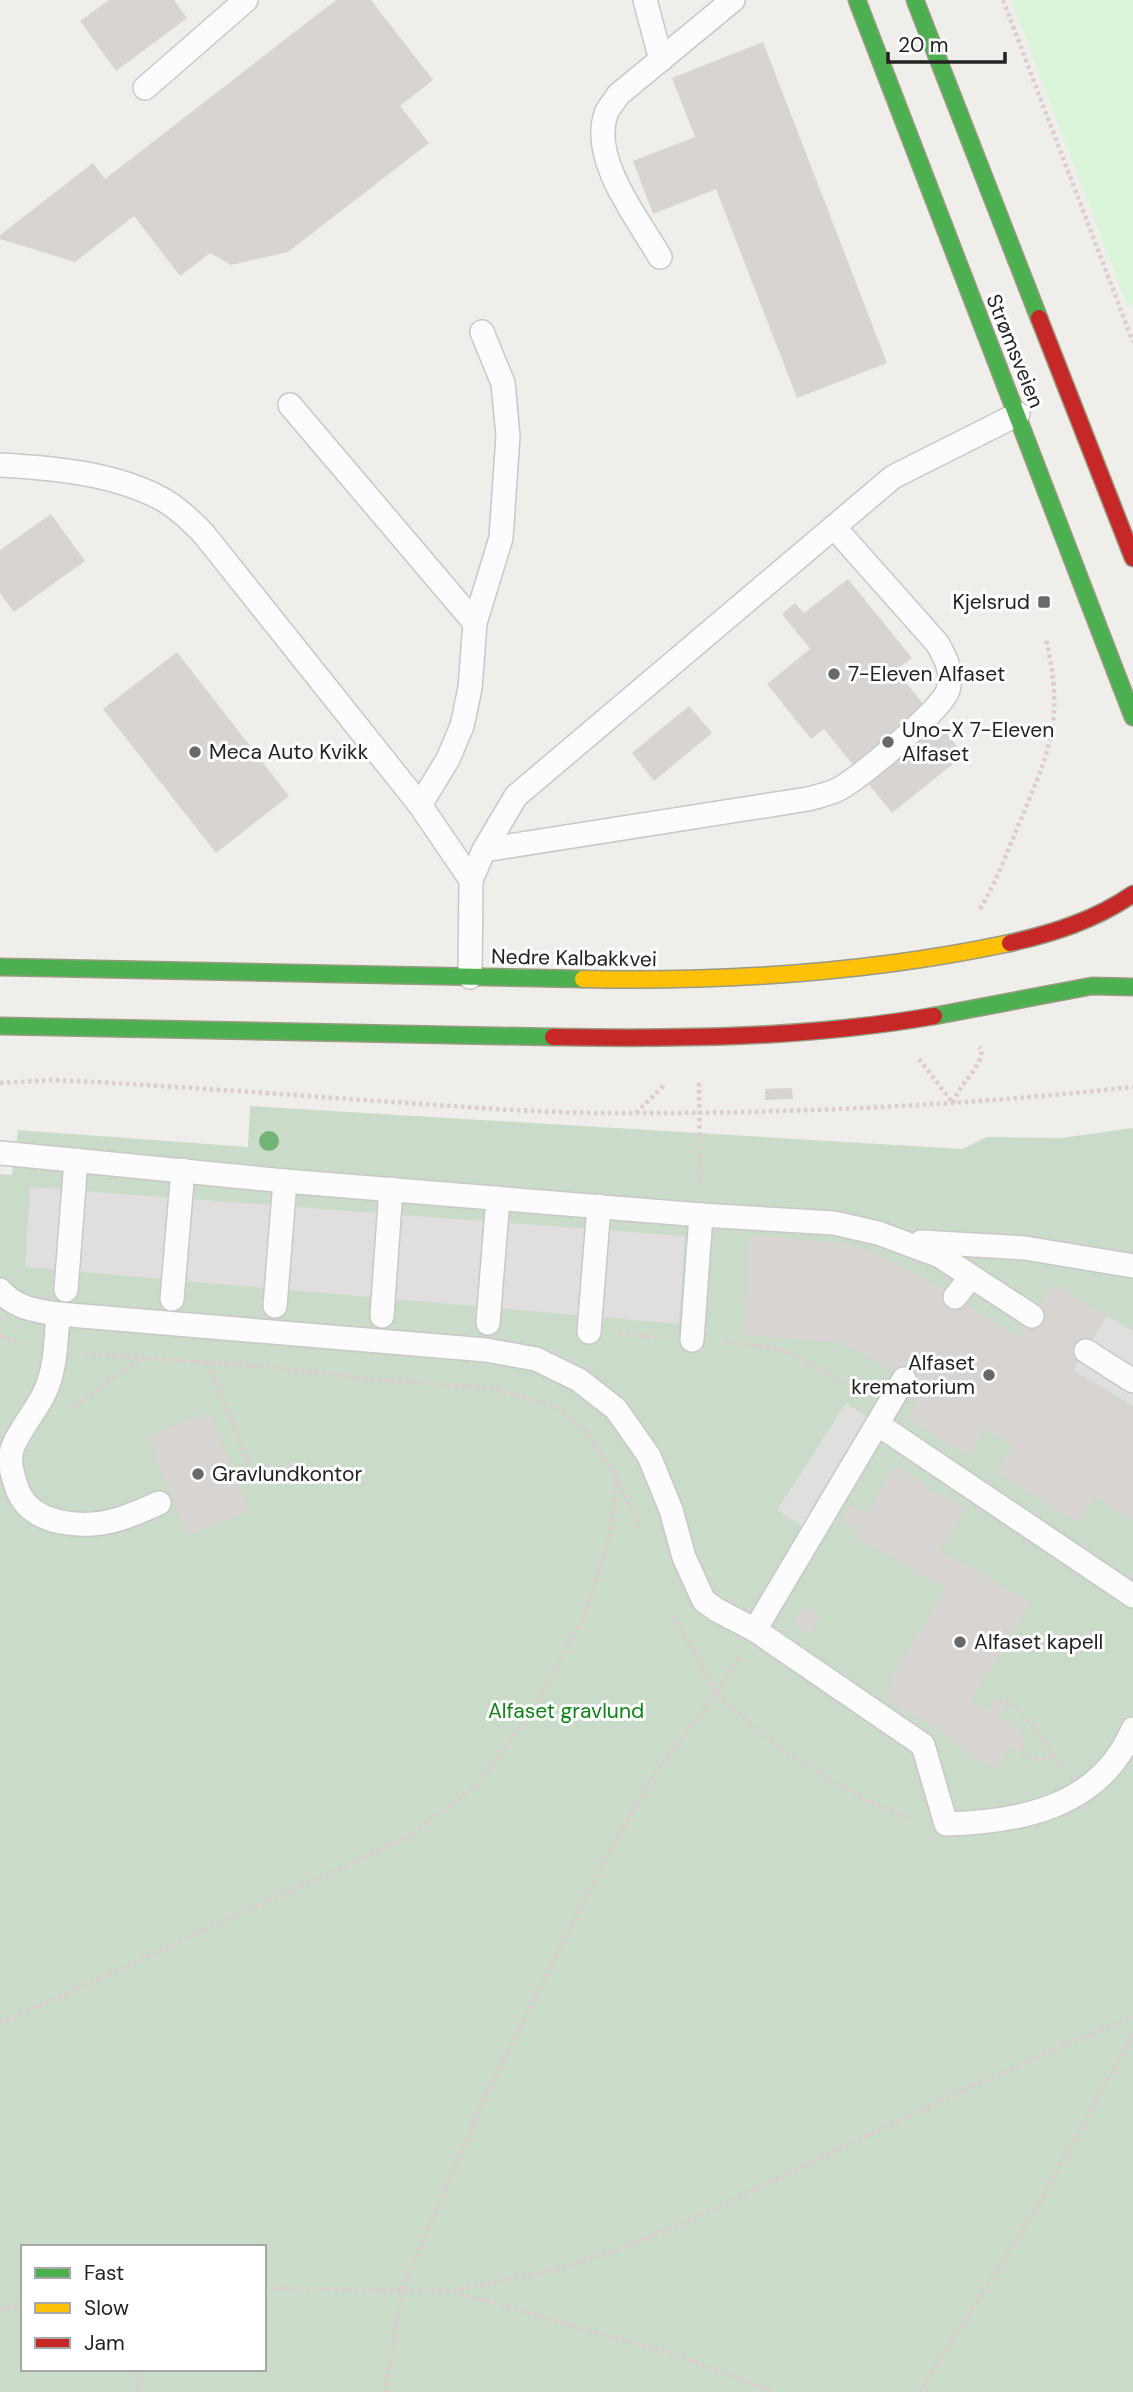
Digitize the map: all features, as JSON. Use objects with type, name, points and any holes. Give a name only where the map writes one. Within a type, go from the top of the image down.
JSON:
[{"type":"main road","name":"Strømsveien","points":[[857,0],[1133,717]]},
{"type":"main road","name":"Strømsveien","points":[[915,0],[1133,558]]},
{"type":"main road","name":"Nedre Kalbakkvei","points":[[0,967],[730,980],[889,966],[998,945],[1065,929],[1095,918],[1133,894]]},
{"type":"main road","points":[[0,1026],[686,1038],[813,1032],[882,1025],[1092,986],[1133,987]]},
{"type":"lane","points":[[645,0],[661,60]]},
{"type":"lane","points":[[660,257],[608,168],[603,137],[606,113],[618,95],[733,0]]},
{"type":"lane","points":[[145,88],[231,5]]},
{"type":"lane","points":[[420,805],[448,759],[462,726],[470,688],[475,623],[501,538],[508,436],[503,383],[482,332]]},
{"type":"lane","points":[[290,405],[475,623]]},
{"type":"lane","points":[[470,977],[471,880],[484,850],[516,796],[893,478],[1018,414]]},
{"type":"lane","points":[[0,465],[46,467],[97,477],[137,488],[163,499],[184,515],[203,533],[420,805],[471,880]]},
{"type":"lane","points":[[484,850],[808,799],[837,790],[853,780],[937,708],[948,692],[950,674],[946,658],[937,643],[834,527]]},
{"type":"lane","points":[[0,1153],[285,1181],[701,1215],[834,1223],[901,1241],[940,1256],[1032,1316]]},
{"type":"lane","points":[[66,1290],[76,1160]]},
{"type":"lane","points":[[172,1299],[183,1170]]},
{"type":"lane","points":[[275,1306],[285,1181]]},
{"type":"lane","points":[[382,1316],[391,1189]]},
{"type":"lane","points":[[488,1323],[498,1198]]},
{"type":"lane","points":[[589,1332],[599,1206]]},
{"type":"lane","points":[[692,1340],[701,1215]]},
{"type":"lane","points":[[901,1241],[1025,1248],[1133,1266]]},
{"type":"lane","points":[[955,1297],[971,1277]]},
{"type":"lane","points":[[0,1290],[27,1309],[58,1314],[486,1350],[536,1359],[579,1380],[616,1409],[649,1456],[671,1510],[684,1557],[704,1601],[755,1630],[923,1745],[946,1824],[983,1823],[1022,1816],[1044,1810],[1082,1792],[1110,1768],[1133,1729]]},
{"type":"lane","points":[[58,1314],[55,1352],[46,1391],[10,1453],[13,1479],[21,1498],[44,1517],[68,1523],[91,1524],[117,1520],[159,1503]]},
{"type":"lane","points":[[1086,1351],[1133,1381]]},
{"type":"lane","points":[[755,1630],[904,1379]]},
{"type":"lane","points":[[879,1425],[1133,1596]]},
{"type":"path","points":[[1003,0],[1133,342]]},
{"type":"path","points":[[972,916],[987,897],[1047,756],[1056,700],[1054,671],[1046,640]]},
{"type":"path","points":[[953,1102],[957,1091],[981,1059],[982,1050],[974,1042]]},
{"type":"path","points":[[914,1052],[953,1102]]},
{"type":"path","points":[[0,1083],[54,1080],[461,1107],[699,1114],[1028,1098],[1133,1087]]},
{"type":"path","points":[[699,1083],[701,1215]]},
{"type":"path","points":[[636,1113],[665,1084]]},
{"type":"path","points":[[0,1335],[23,1346],[55,1352],[491,1388],[523,1396],[557,1408],[584,1429],[616,1476],[642,1532]]},
{"type":"path","points":[[208,1363],[253,1474]]},
{"type":"path","points":[[817,1368],[852,1389]]},
{"type":"path","points":[[0,2022],[48,2003],[410,1836],[477,1786],[532,1711],[584,1616],[610,1535],[616,1476]]},
{"type":"path","points":[[670,1608],[716,1694],[779,1748],[857,1796],[913,1820],[946,1824]]},
{"type":"path","points":[[385,2392],[402,2290],[486,2094],[610,1850],[656,1771],[716,1694],[755,1630]]},
{"type":"path","points":[[1000,1703],[1004,1700],[1013,1704],[1031,1723],[1082,1792]]},
{"type":"path","points":[[1022,1746],[1022,1754],[1027,1758],[1038,1760],[1053,1756]]},
{"type":"path","points":[[266,2288],[449,2291],[558,2269],[625,2248],[987,2079],[1133,2016]]},
{"type":"path","points":[[919,2392],[1037,2207],[1133,2034]]},
{"type":"path","points":[[449,2291],[676,2355],[773,2392]]},
{"type":"path","points":[[0,2309],[21,2304]]},
{"type":"path","points":[[137,2392],[142,2371]]},
{"type":"green space","points":[[1011,0],[1133,0],[1133,301],[1128,308]]},
{"type":"green space","name":"Alfaset gravlund","points":[[250,1106],[962,1149],[987,1137],[1061,1138],[1133,1128],[1133,2392],[0,2392],[0,1174],[12,1175],[18,1130],[248,1147]]},
{"type":"shaded area","points":[[30,1187],[685,1236],[679,1324],[25,1267]]},
{"type":"shaded area","points":[[1107,1316],[1133,1331],[1133,1406],[1073,1370]]},
{"type":"shaded area","points":[[846,1403],[879,1425],[813,1533],[777,1510]]},
{"type":"building","points":[[109,0],[174,0],[187,18],[116,71],[80,21]]},
{"type":"building","points":[[336,0],[371,0],[433,80],[400,106],[429,143],[288,252],[231,265],[210,253],[180,276],[134,216],[75,262],[0,239],[0,235],[93,163],[105,179]]},
{"type":"building","points":[[763,42],[887,363],[797,398],[716,189],[653,214],[633,161],[695,137],[672,78]]},
{"type":"building","points":[[51,514],[85,561],[14,612],[0,593],[0,550]]},
{"type":"building","points":[[848,579],[912,658],[896,670],[964,755],[892,813],[824,729],[811,739],[767,684],[810,649],[782,614],[795,603],[804,613]]},
{"type":"building","points":[[177,652],[289,796],[216,853],[103,709]]},
{"type":"building","points":[[689,706],[712,733],[654,781],[632,753]]},
{"type":"building","points":[[792,1088],[793,1099],[765,1100],[765,1089]]},
{"type":"building","name":"Alfaset krematorium","points":[[750,1235],[836,1242],[871,1251],[921,1276],[1019,1337],[1053,1283],[1107,1316],[1073,1370],[1133,1407],[1133,1521],[1095,1497],[1078,1523],[997,1473],[1013,1446],[1000,1438],[985,1429],[968,1455],[907,1418],[923,1391],[858,1351],[833,1342],[743,1335]]},
{"type":"building","name":"Gravlundkontor","points":[[209,1412],[249,1511],[187,1536],[148,1437]]},
{"type":"building","name":"Alfaset kapell","points":[[895,1466],[928,1486],[926,1489],[934,1494],[936,1491],[965,1509],[940,1551],[1030,1603],[970,1702],[989,1710],[995,1699],[1006,1706],[999,1717],[1020,1730],[1018,1735],[1027,1740],[1020,1751],[1011,1746],[996,1770],[954,1744],[956,1741],[884,1697],[893,1683],[889,1681],[946,1589],[924,1575],[922,1578],[902,1563],[853,1535],[856,1529],[841,1520],[851,1505],[866,1514]]},
{"type":"building","points":[[804,1605],[820,1616],[809,1634],[792,1624]]},
{"type":"traffic: fast","points":[[857,0],[1133,717]]},
{"type":"traffic: fast","points":[[915,0],[1039,318]]},
{"type":"traffic: fast","points":[[0,967],[583,979]]},
{"type":"traffic: fast","points":[[934,1016],[1092,986],[1133,987]]},
{"type":"traffic: fast","points":[[0,1026],[553,1037]]},
{"type":"traffic: slow","points":[[583,979],[691,979],[798,973],[904,962],[1010,943]]},
{"type":"traffic: jam","points":[[1039,318],[1133,558]]},
{"type":"traffic: jam","points":[[1010,943],[1074,924],[1133,894]]},
{"type":"traffic: jam","points":[[553,1037],[744,1036],[839,1029],[934,1016]]},
{"type":"place","name":"Kjelsrud","points":[[1044,602]]},
{"type":"place","name":"7-Eleven Alfaset","points":[[834,674]]},
{"type":"place","name":"Uno-X 7-Eleven Alfaset","points":[[888,742]]},
{"type":"place","name":"Meca Auto Kvikk","points":[[195,752]]},
{"type":"place","name":"Alfaset krematorium","points":[[989,1375]]},
{"type":"place","name":"Gravlundkontor","points":[[198,1474]]},
{"type":"place","name":"Alfaset kapell","points":[[960,1642]]}]
